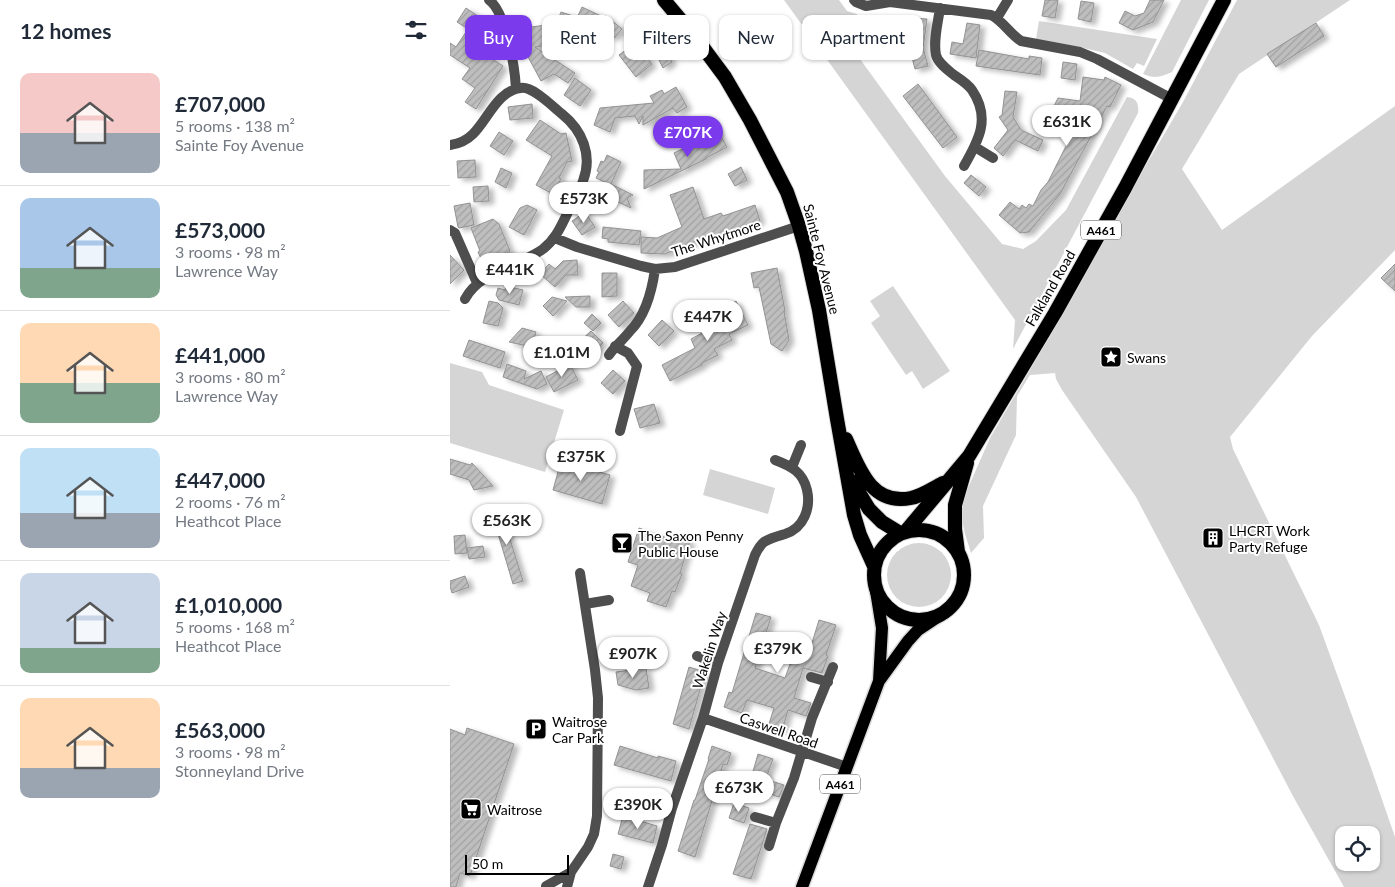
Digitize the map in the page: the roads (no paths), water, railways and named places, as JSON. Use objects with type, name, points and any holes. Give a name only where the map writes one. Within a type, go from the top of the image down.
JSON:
[{"type":"highway","name":"Sainte Foy Avenue","points":[[664,0],[725,77],[750,120],[787,192],[799,226],[819,310],[846,472],[860,535],[874,566]]},
{"type":"highway","name":"Falkland Road","points":[[903,532],[969,456],[1055,313],[1224,0]]},
{"type":"highway","points":[[837,418],[859,469],[866,481],[876,492],[898,499],[912,498],[950,479]]},
{"type":"highway","name":"Falkland Road","points":[[958,552],[955,529],[955,505],[969,456]]},
{"type":"highway","name":"Sainte Foy Avenue","points":[[846,472],[869,509],[882,522],[903,532]]},
{"type":"highway","name":"A461","points":[[876,591],[873,573],[874,566],[879,552],[888,541],[903,532],[920,529],[936,532],[953,544],[964,565],[965,577],[963,587],[953,606],[939,616]]},
{"type":"highway","points":[[876,591],[887,608],[900,616],[917,620],[939,616]]},
{"type":"main road","name":"A461","points":[[876,591],[882,628],[879,682]]},
{"type":"main road","name":"A461","points":[[802,887],[879,682],[918,630],[939,616]]},
{"type":"street","points":[[489,0],[499,11],[505,28],[516,89]]},
{"type":"street","points":[[854,0],[866,6],[890,2],[991,14],[998,18],[1013,36],[1021,41],[1080,52],[1097,59],[1172,99]]},
{"type":"street","points":[[998,18],[1008,0]]},
{"type":"street","points":[[940,8],[935,43],[936,57],[945,68],[971,88],[979,105],[982,119],[981,134],[964,166]]},
{"type":"street","points":[[450,146],[474,133],[491,108],[504,96],[524,87],[533,91],[572,122],[582,137],[587,154],[584,180],[555,238],[542,250],[478,282],[465,299]]},
{"type":"street","points":[[975,147],[993,158]]},
{"type":"street","name":"The Whytmore","points":[[555,238],[613,258],[655,269],[675,267],[799,226]]},
{"type":"street","points":[[450,230],[455,233],[478,282]]},
{"type":"street","points":[[609,355],[615,346],[632,330],[644,310],[653,286],[655,269]]},
{"type":"street","points":[[615,346],[628,354],[637,366],[620,431]]},
{"type":"street","points":[[775,460],[792,467],[801,445]]},
{"type":"street","name":"Wakelin Way","points":[[648,887],[672,808],[703,718],[718,663],[755,555],[763,543],[794,530],[808,512],[809,502],[805,482],[792,467]]},
{"type":"street","points":[[567,887],[571,872],[588,847],[594,834],[597,816],[598,698],[580,573]]},
{"type":"street","points":[[585,604],[609,600]]},
{"type":"street","points":[[697,656],[718,663]]},
{"type":"street","points":[[769,846],[812,718],[833,667]]},
{"type":"street","points":[[811,677],[828,682]]},
{"type":"street","name":"Caswell Road","points":[[703,718],[847,767]]},
{"type":"street","points":[[755,818],[776,823]]},
{"type":"street","points":[[545,887],[571,872]]},
{"type":"place","name":"Swans","points":[[1111,357]]},
{"type":"place","name":"LHCRT Work Party Refuge","points":[[1213,538]]},
{"type":"place","name":"The Saxon Penny Public House","points":[[622,543]]},
{"type":"place","name":"Waitrose Car Park","points":[[536,729]]},
{"type":"place","name":"Waitrose","points":[[471,809]]}]
